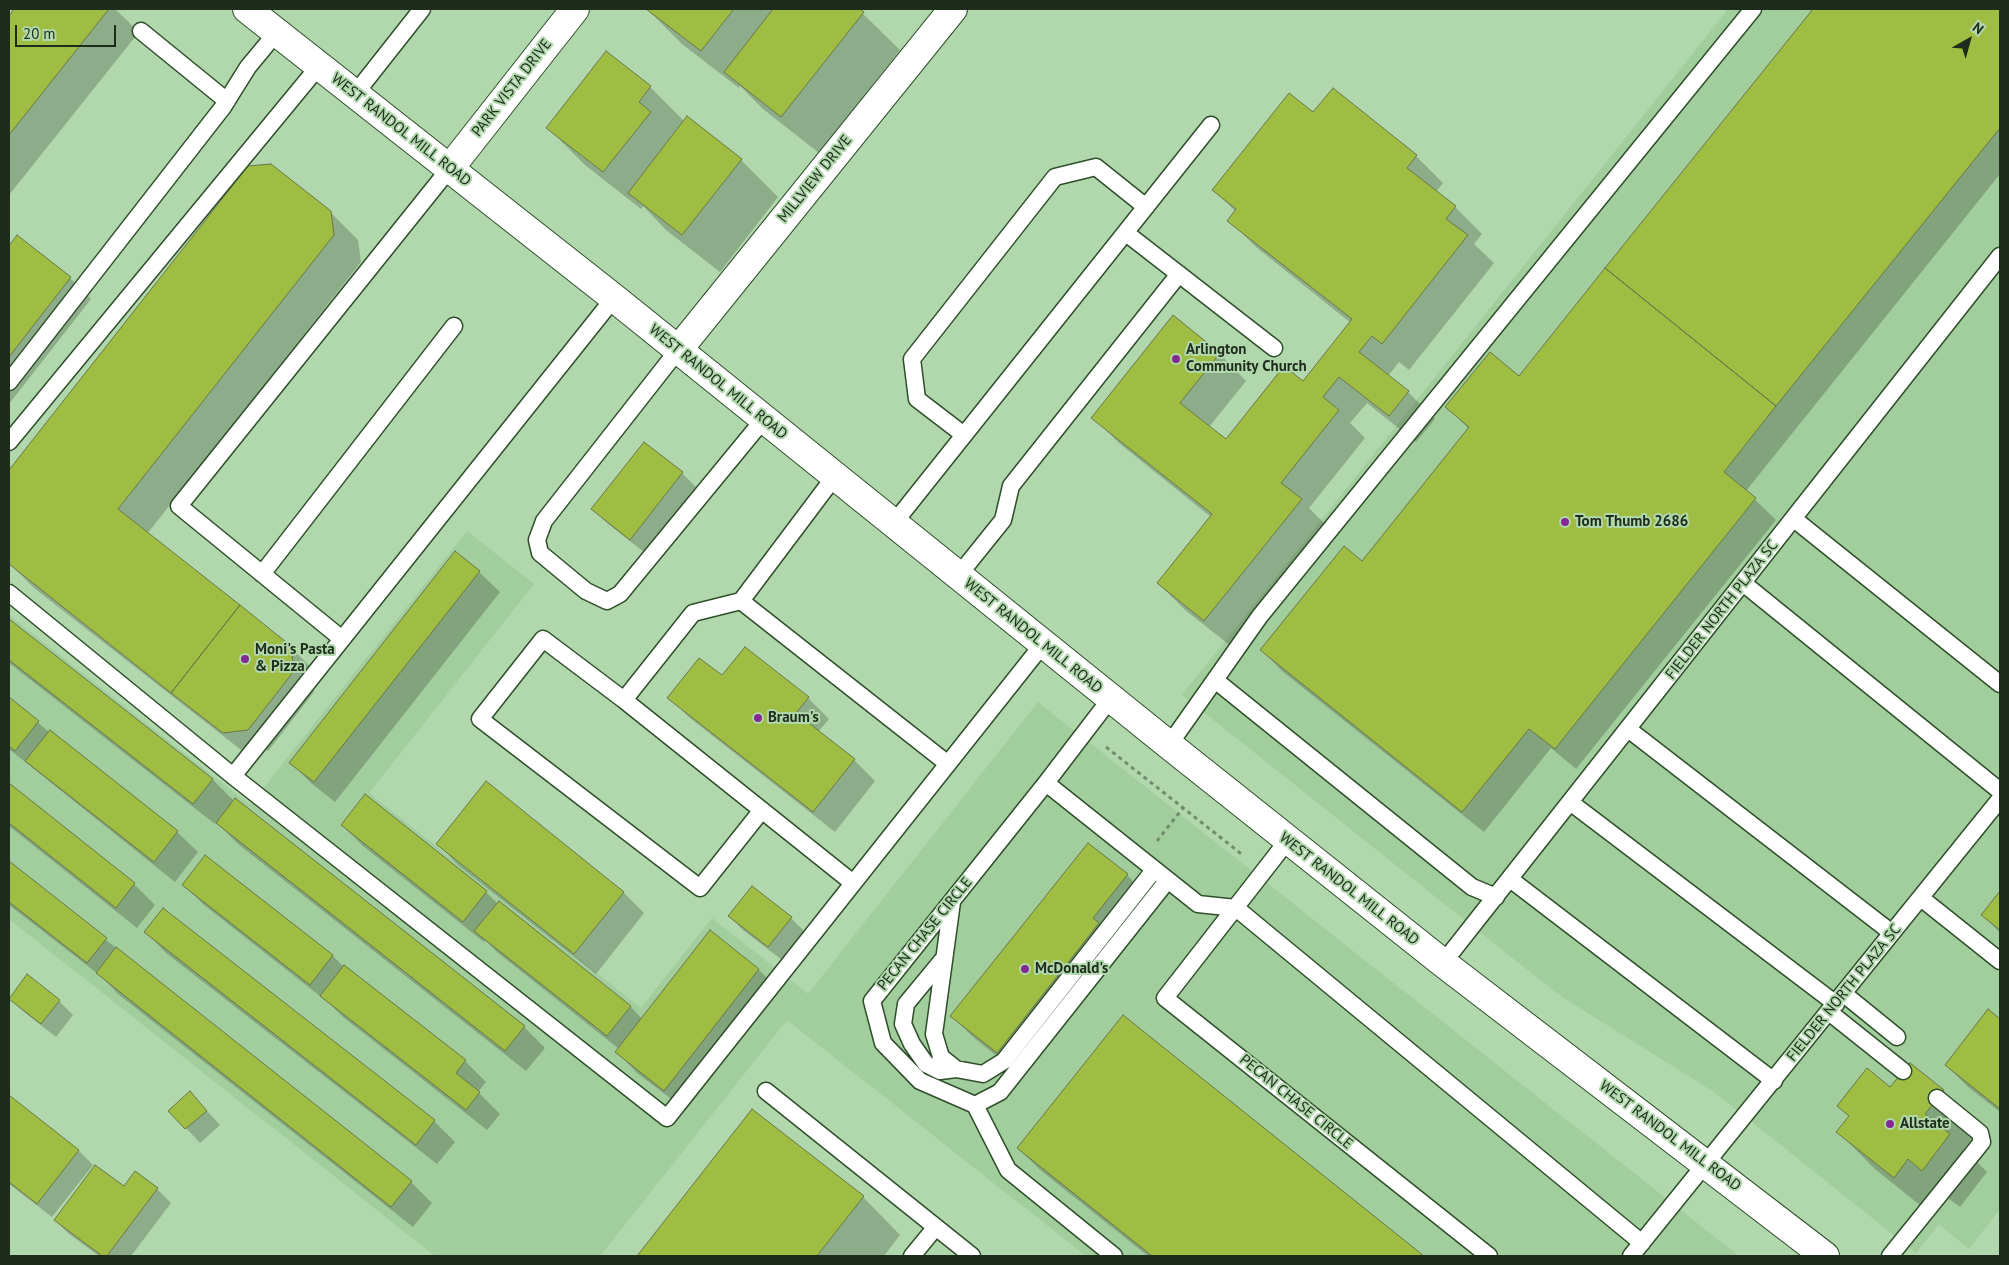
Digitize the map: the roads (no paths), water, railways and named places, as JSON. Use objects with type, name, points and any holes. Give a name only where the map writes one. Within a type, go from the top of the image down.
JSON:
[{"type":"main road","name":"PARK VISTA DRIVE","points":[[450,168],[575,9]]},
{"type":"main road","name":"MILLVIEW DRIVE","points":[[678,350],[953,9]]},
{"type":"main road","name":"WEST RANDOL MILL ROAD","points":[[252,11],[614,298],[958,576],[1443,963],[1825,1256]]},
{"type":"lane","points":[[355,94],[422,9]]},
{"type":"lane","points":[[1169,745],[1260,616],[1753,9]]},
{"type":"lane","points":[[141,31],[227,101]]},
{"type":"lane","points":[[9,382],[227,101],[248,67],[277,32]]},
{"type":"lane","points":[[9,442],[319,66]]},
{"type":"lane","points":[[894,523],[1211,125]]},
{"type":"lane","points":[[964,435],[917,399],[912,359],[1055,177],[1096,167],[1146,207]]},
{"type":"lane","points":[[342,639],[180,506],[450,168]]},
{"type":"lane","points":[[1126,232],[1274,348]]},
{"type":"lane","name":"FIELDER NORTH PLAZA SC","points":[[1443,963],[2000,256]]},
{"type":"lane","points":[[958,576],[1003,520],[1011,486],[1179,274]]},
{"type":"lane","points":[[233,776],[614,298]]},
{"type":"lane","points":[[262,574],[454,326]]},
{"type":"lane","points":[[678,350],[544,521],[537,540],[540,553],[586,591],[607,601],[620,594],[764,419]]},
{"type":"lane","points":[[624,700],[693,613],[741,602],[835,476]]},
{"type":"lane","points":[[1794,518],[2000,684]]},
{"type":"lane","points":[[1743,583],[2000,791]]},
{"type":"lane","points":[[9,593],[233,776],[667,1118],[1043,644]]},
{"type":"lane","points":[[741,602],[948,764]]},
{"type":"lane","points":[[762,810],[700,888],[480,719],[543,639],[624,700],[762,810],[853,883]]},
{"type":"lane","points":[[1215,680],[1472,887],[1496,896]]},
{"type":"lane","name":"PECAN CHASE CIRCLE","points":[[975,1105],[920,1081],[883,1043],[872,1001],[1046,783],[1111,698]]},
{"type":"lane","points":[[1628,729],[1892,933]]},
{"type":"lane","points":[[1046,783],[1198,904],[1236,908],[1642,1242]]},
{"type":"lane","name":"FIELDER NORTH PLAZA SC","points":[[1707,1164],[2000,799]]},
{"type":"lane","points":[[1570,802],[1836,1003],[1903,1071]]},
{"type":"lane","name":"PECAN CHASE CIRCLE","points":[[1288,840],[1165,998],[1489,1256]]},
{"type":"lane","points":[[944,958],[906,1004],[903,1024],[912,1044],[926,1064],[940,1071],[956,1068],[983,1074],[1004,1062],[1154,870]]},
{"type":"lane","points":[[1510,878],[1774,1081]]},
{"type":"lane","points":[[1114,1256],[1008,1170],[975,1105],[1000,1092],[1167,881]]},
{"type":"lane","points":[[1921,898],[2000,961]]},
{"type":"lane","points":[[952,900],[934,1034],[941,1057],[956,1068]]},
{"type":"lane","points":[[1836,1003],[1897,1036]]},
{"type":"lane","points":[[766,1091],[972,1256]]},
{"type":"lane","points":[[1890,1256],[1982,1142],[1980,1133],[1937,1098]]},
{"type":"lane","points":[[1631,1256],[1707,1164]]},
{"type":"lane","points":[[912,1256],[935,1228]]},
{"type":"place","name":"Arlington Community Church","points":[[1176,359]]},
{"type":"place","name":"Tom Thumb 2686","points":[[1565,522]]},
{"type":"place","name":"Moni's Pasta & Pizza","points":[[245,659]]},
{"type":"place","name":"Braum's","points":[[758,718]]},
{"type":"place","name":"McDonald's","points":[[1025,969]]},
{"type":"place","name":"Allstate","points":[[1890,1124]]}]
